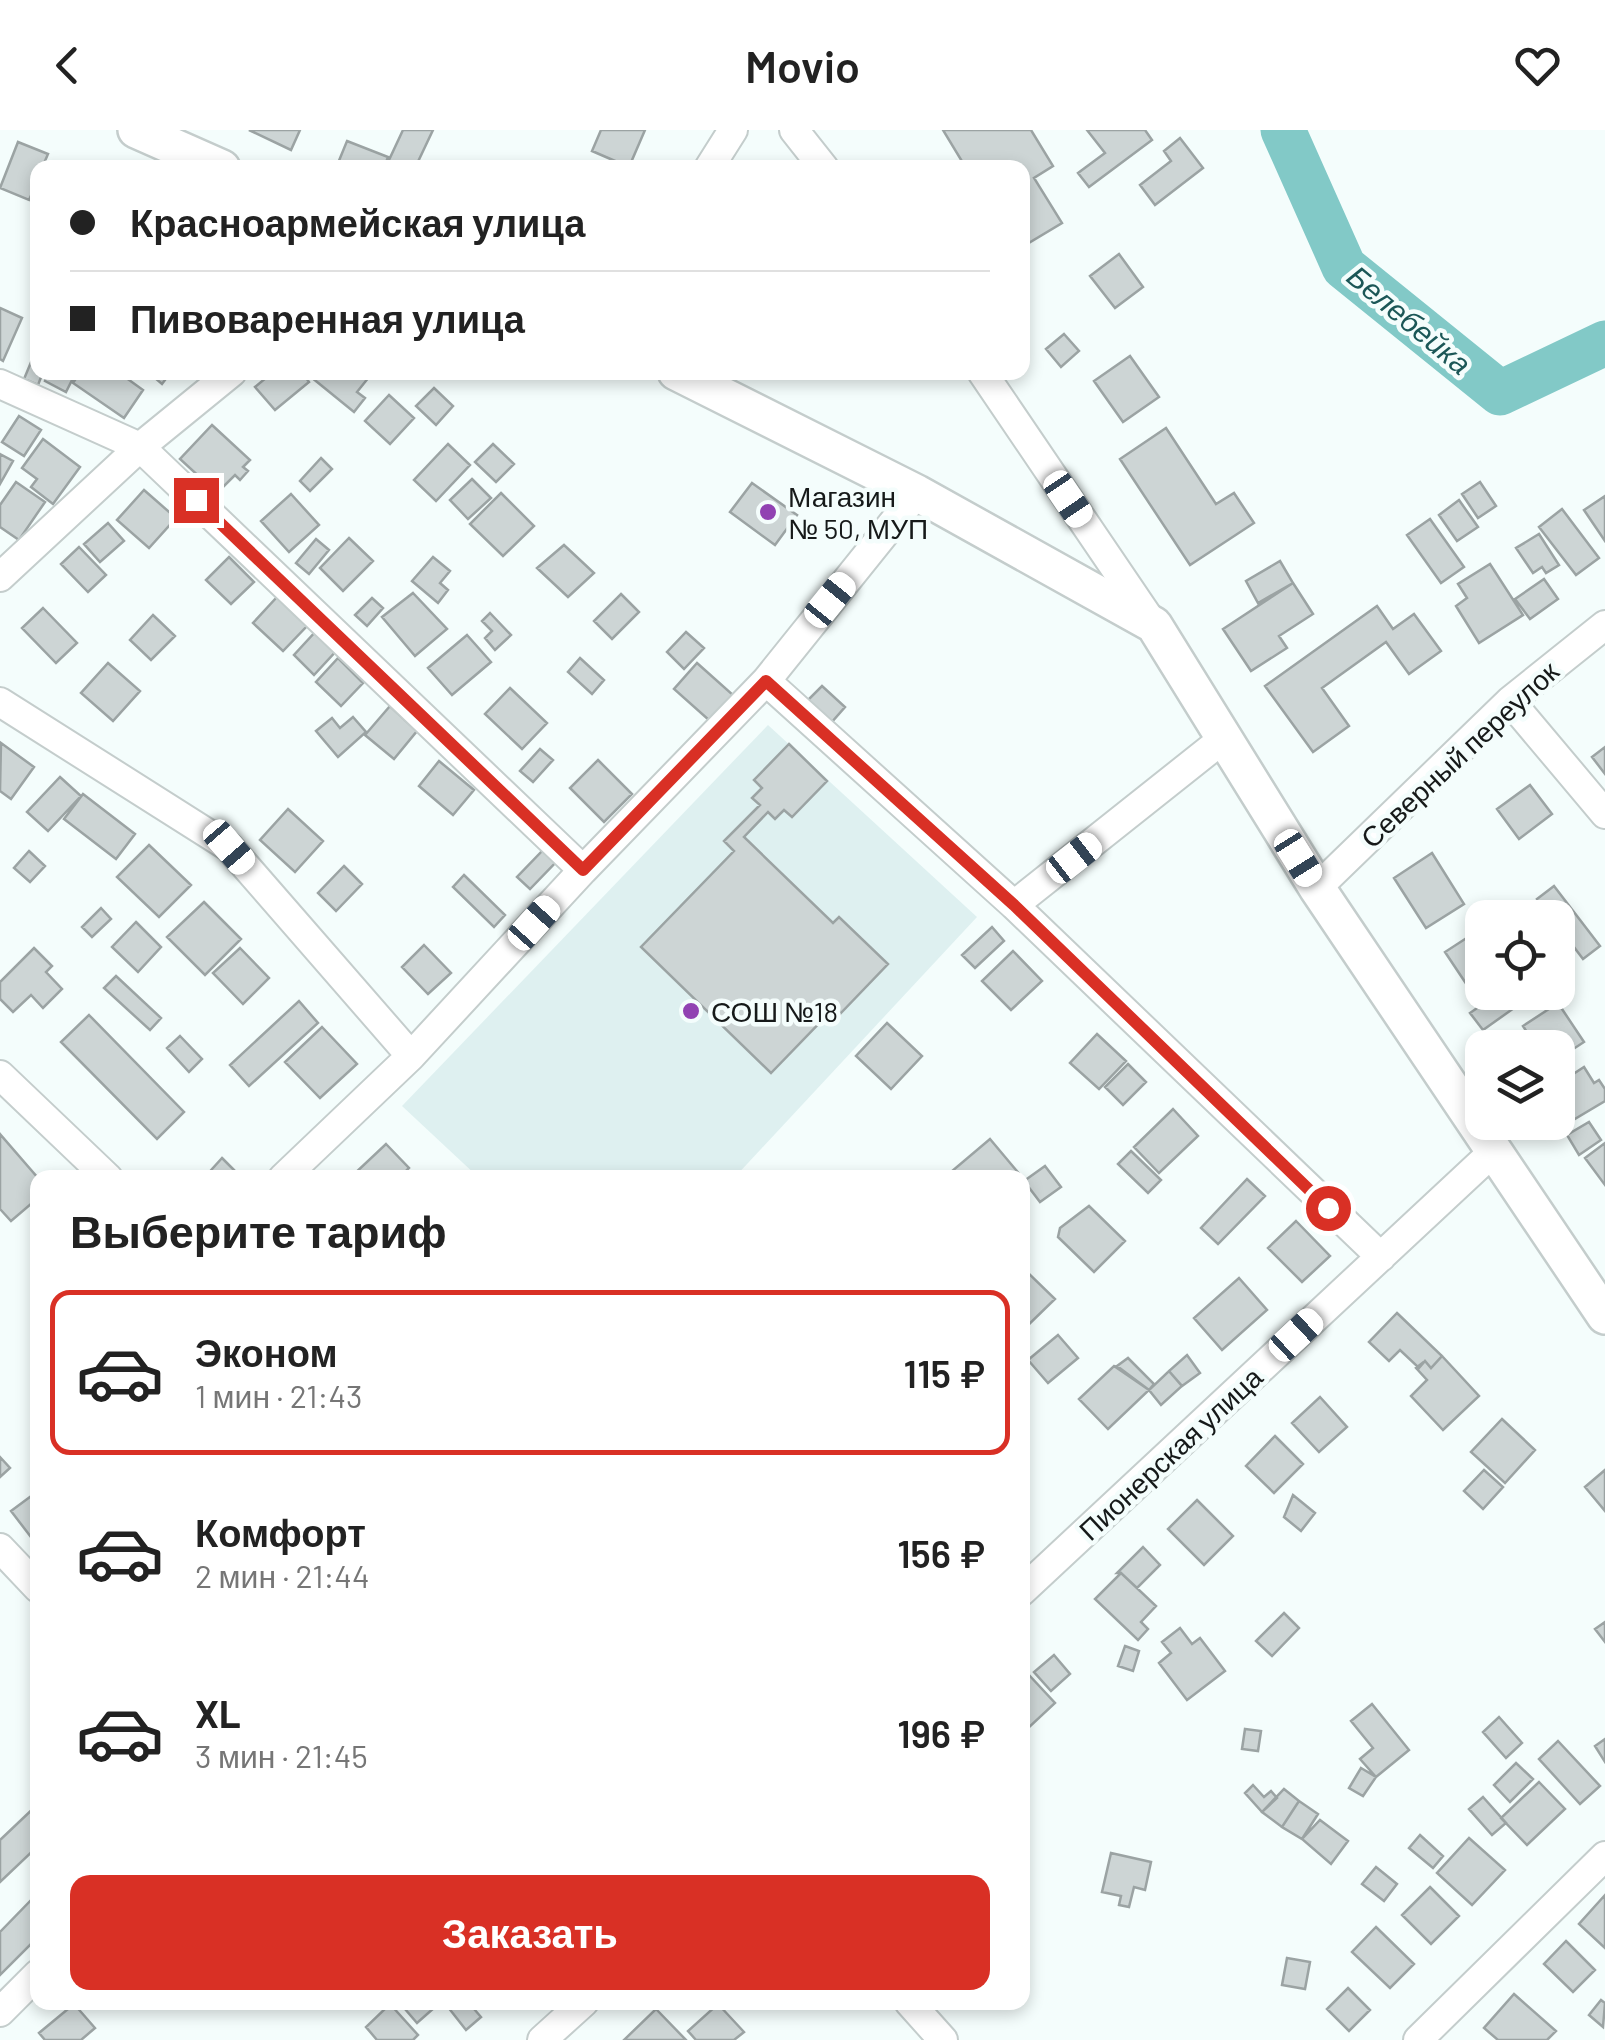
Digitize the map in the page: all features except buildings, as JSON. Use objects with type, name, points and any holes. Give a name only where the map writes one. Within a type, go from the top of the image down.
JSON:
[{"type":"main road","points":[[136,130],[204,160]]},
{"type":"main road","points":[[692,380],[916,493],[1154,625],[1317,888],[1605,1316]]},
{"type":"street","points":[[714,160],[733,130]]},
{"type":"street","points":[[794,130],[818,160]]},
{"type":"street","points":[[0,577],[140,446],[222,380]]},
{"type":"street","points":[[987,380],[1154,625]]},
{"type":"street","points":[[0,384],[140,446],[583,870]]},
{"type":"street","points":[[291,1170],[412,1056],[583,870],[766,681],[916,493]]},
{"type":"street","name":"Северный переулок","points":[[1317,888],[1510,701],[1605,625]]},
{"type":"street","points":[[766,681],[1014,905],[1380,1258]]},
{"type":"street","points":[[1510,701],[1605,814]]},
{"type":"street","points":[[0,702],[229,847],[412,1056]]},
{"type":"street","points":[[1014,905],[1224,739]]},
{"type":"street","points":[[0,1075],[100,1170]]},
{"type":"street","name":"Пионерская улица","points":[[1030,1584],[1493,1152]]},
{"type":"street","points":[[0,1548],[30,1580]]},
{"type":"street","points":[[1418,2040],[1605,1856]]},
{"type":"street","points":[[0,2012],[30,1982]]},
{"type":"street","points":[[542,2040],[575,2010]]},
{"type":"street","points":[[915,2010],[943,2040]]},
{"type":"shaded area","name":"СОШ №18","points":[[768,725],[977,917],[742,1170],[471,1170],[402,1106]]},
{"type":"waterway","name":"Белебейка","points":[[1283,130],[1344,267],[1500,393],[1605,343]]},
{"type":"place","name":"Магазин № 50, МУП","points":[[768,512]]},
{"type":"place","name":"СОШ №18","points":[[691,1011]]},
{"type":"route","points":[[196,500],[583,870],[766,681],[1014,905],[1328,1208]]}]
